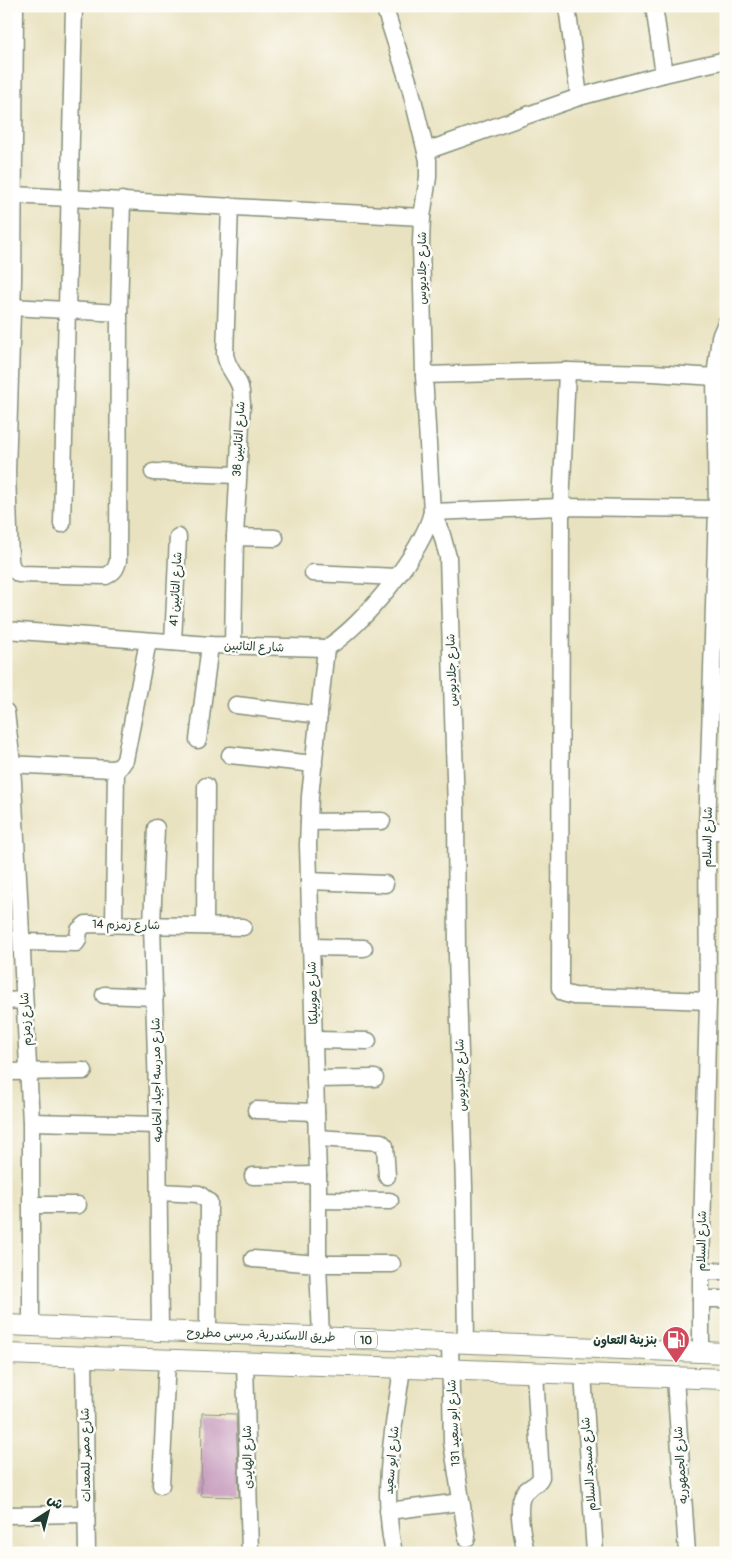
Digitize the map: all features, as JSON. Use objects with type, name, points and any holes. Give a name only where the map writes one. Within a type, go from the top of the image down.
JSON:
[{"type":"main road","name":"طريق الاسكندرية, مرسى مطروح","points":[[6,1325],[726,1353]]},
{"type":"main road","points":[[496,1345],[496,1371]]},
{"type":"main road","name":"10","points":[[6,1354],[726,1380]]},
{"type":"street","points":[[15,6],[11,85],[9,281],[12,307],[8,379],[7,472],[11,566],[14,571],[25,575],[106,576],[116,569],[118,561],[119,313],[122,200]]},
{"type":"street","points":[[62,524],[74,6]]},
{"type":"street","name":"شارع جلاديوس","points":[[384,6],[410,87],[426,151],[428,177],[422,217],[421,242],[424,376],[432,512],[442,535],[448,557],[464,1187],[458,1343]]},
{"type":"street","points":[[567,6],[579,97]]},
{"type":"street","points":[[654,6],[664,74]]},
{"type":"street","points":[[426,151],[579,97],[664,74],[726,60]]},
{"type":"street","points":[[11,187],[69,198],[422,217]]},
{"type":"street","name":"شارع التائبين 38","points":[[230,206],[225,354],[229,369],[239,383],[241,392],[233,646]]},
{"type":"street","points":[[12,307],[119,313]]},
{"type":"street","name":"شارع السلام","points":[[701,1352],[701,1271],[708,1001],[707,831],[718,719],[717,509],[721,405],[715,377],[724,333]]},
{"type":"street","points":[[424,376],[566,371],[653,373],[715,377]]},
{"type":"street","points":[[566,371],[561,507],[560,988],[563,993],[574,996],[708,1001]]},
{"type":"street","points":[[154,472],[237,476]]},
{"type":"street","points":[[326,648],[335,643],[351,628],[397,577],[423,538],[432,512],[561,507],[717,509]]},
{"type":"street","name":"شارع التائبين 41","points":[[173,642],[178,536]]},
{"type":"street","points":[[235,537],[275,538]]},
{"type":"street","points":[[313,573],[397,577]]},
{"type":"street","name":"شارع التائبين","points":[[6,630],[210,645],[326,648]]},
{"type":"street","points":[[9,764],[116,769],[120,767],[125,760],[148,641]]},
{"type":"street","points":[[198,740],[210,645]]},
{"type":"street","name":"شارع موبيليكا","points":[[321,1338],[309,822],[326,648]]},
{"type":"street","points":[[236,705],[319,715]]},
{"type":"street","name":"شارع زمزم","points":[[6,712],[13,886],[22,942],[32,1122],[31,1326]]},
{"type":"street","points":[[230,755],[314,764]]},
{"type":"street","points":[[114,924],[116,769]]},
{"type":"street","points":[[205,926],[206,786]]},
{"type":"street","points":[[309,822],[382,821]]},
{"type":"street","name":"شارع مدرسه اجياد الخاصه","points":[[156,828],[152,925],[158,1125],[160,1331]]},
{"type":"street","points":[[707,831],[726,831]]},
{"type":"street","points":[[309,881],[385,884]]},
{"type":"street","name":"شارع زمزم 14","points":[[22,942],[74,943],[78,940],[81,927],[86,924],[243,927]]},
{"type":"street","points":[[311,947],[364,948]]},
{"type":"street","points":[[104,996],[155,997]]},
{"type":"street","points":[[6,1001],[24,1000]]},
{"type":"street","points":[[314,1040],[368,1041]]},
{"type":"street","points":[[6,1072],[84,1071]]},
{"type":"street","points":[[315,1079],[375,1078]]},
{"type":"street","points":[[256,1110],[316,1112]]},
{"type":"street","points":[[32,1122],[158,1125]]},
{"type":"street","points":[[317,1138],[381,1142],[385,1146],[387,1176]]},
{"type":"street","points":[[253,1176],[318,1175]]},
{"type":"street","points":[[159,1192],[199,1194],[209,1202],[208,1333]]},
{"type":"street","points":[[318,1200],[390,1201]]},
{"type":"street","points":[[31,1204],[78,1204]]},
{"type":"street","points":[[253,1259],[318,1264],[392,1264]]},
{"type":"street","points":[[701,1271],[726,1271]]},
{"type":"street","points":[[701,1299],[726,1299]]},
{"type":"street","name":"شارع ابو سعيد 131","points":[[458,1343],[451,1370],[452,1442],[467,1538]]},
{"type":"street","name":"شارع مصر للمعدات","points":[[84,1356],[87,1553]]},
{"type":"street","points":[[161,1485],[167,1359]]},
{"type":"street","name":"شارع الهايدى","points":[[245,1362],[250,1553]]},
{"type":"street","name":"شارع ابو سعيد","points":[[394,1553],[388,1511],[392,1443],[402,1368]]},
{"type":"street","points":[[526,1553],[520,1504],[524,1494],[536,1485],[541,1477],[535,1372]]},
{"type":"street","name":"شارع مسجد السلام","points":[[583,1374],[595,1553]]},
{"type":"street","name":"شارع الجمهوريه","points":[[675,1378],[687,1553]]},
{"type":"street","points":[[388,1511],[461,1502]]},
{"type":"street","points":[[6,1515],[87,1514]]},
{"type":"building","points":[[202,1413],[236,1414],[239,1497],[201,1496]]},
{"type":"place","name":"بنزينة التعاون","points":[[676,1364]]}]
